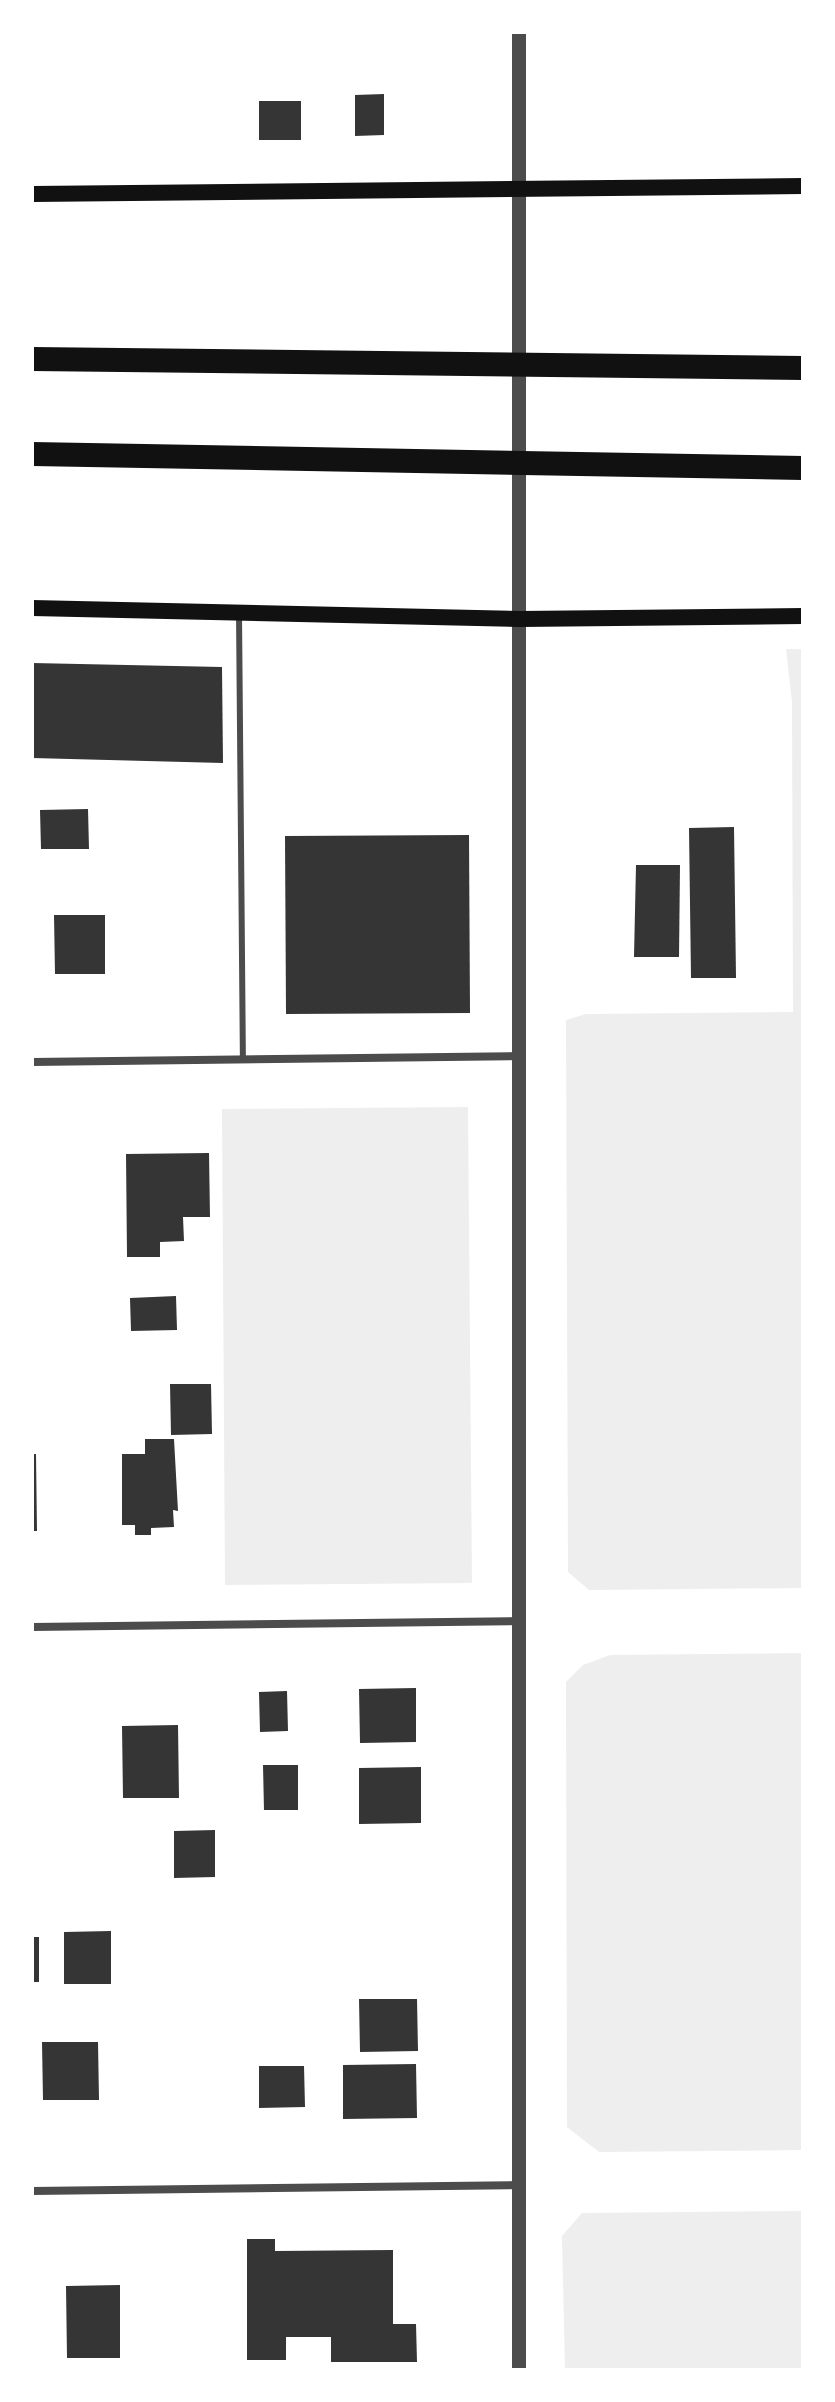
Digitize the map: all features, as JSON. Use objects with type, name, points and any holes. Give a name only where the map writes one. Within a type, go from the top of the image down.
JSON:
[{"type":"highway","points":[[32,359],[803,368]]},
{"type":"highway","points":[[32,454],[803,468]]},
{"type":"main road","points":[[32,194],[803,186]]},
{"type":"main road","points":[[32,608],[519,619],[803,616]]},
{"type":"street","points":[[519,32],[519,188],[523,249],[519,553],[519,2370]]},
{"type":"street","points":[[32,1062],[519,1056]]},
{"type":"street","points":[[32,1627],[520,1621]]},
{"type":"street","points":[[32,2191],[519,2185]]},
{"type":"lane","points":[[239,613],[243,1059]]},
{"type":"shaded area","points":[[786,649],[803,649],[803,1588],[589,1590],[568,1572],[566,1020],[586,1014],[793,1012],[792,702]]},
{"type":"shaded area","points":[[468,1107],[472,1583],[225,1585],[222,1109]]},
{"type":"shaded area","points":[[803,1653],[803,2150],[599,2152],[567,2127],[566,1682],[583,1665],[610,1655]]},
{"type":"shaded area","points":[[803,2211],[803,2370],[565,2370],[562,2236],[582,2213]]},
{"type":"building","points":[[384,94],[384,135],[355,136],[355,95]]},
{"type":"building","points":[[259,101],[301,101],[301,140],[259,140]]},
{"type":"building","points":[[32,663],[222,667],[223,763],[32,758]]},
{"type":"building","points":[[88,809],[89,849],[41,849],[40,810]]},
{"type":"building","points":[[734,827],[736,978],[691,978],[689,828]]},
{"type":"building","points":[[469,835],[470,1013],[286,1014],[285,836]]},
{"type":"building","points":[[636,865],[680,865],[679,957],[634,957]]},
{"type":"building","points":[[54,915],[105,915],[105,974],[55,974]]},
{"type":"building","points":[[209,1153],[210,1217],[183,1217],[184,1241],[160,1242],[160,1257],[127,1257],[126,1154]]},
{"type":"building","points":[[176,1296],[177,1330],[131,1331],[130,1298]]},
{"type":"building","points":[[170,1384],[211,1384],[212,1434],[171,1435]]},
{"type":"building","points":[[145,1439],[174,1439],[178,1511],[173,1510],[174,1527],[151,1528],[151,1535],[135,1535],[135,1525],[122,1525],[122,1454],[145,1454]]},
{"type":"building","points":[[32,1454],[36,1454],[37,1531],[32,1531]]},
{"type":"building","points":[[416,1688],[416,1742],[360,1743],[359,1689]]},
{"type":"building","points":[[287,1691],[288,1731],[260,1732],[259,1692]]},
{"type":"building","points":[[178,1725],[179,1798],[123,1798],[122,1726]]},
{"type":"building","points":[[263,1765],[298,1765],[298,1810],[264,1810]]},
{"type":"building","points":[[421,1767],[421,1823],[359,1824],[359,1768]]},
{"type":"building","points":[[215,1830],[215,1877],[174,1878],[174,1831]]},
{"type":"building","points":[[111,1931],[111,1984],[64,1984],[64,1932]]},
{"type":"building","points":[[32,1937],[39,1937],[39,1982],[32,1982]]},
{"type":"building","points":[[359,1999],[417,1999],[418,2051],[360,2052]]},
{"type":"building","points":[[42,2042],[98,2042],[99,2100],[43,2100]]},
{"type":"building","points":[[416,2064],[417,2118],[343,2119],[343,2065]]},
{"type":"building","points":[[259,2066],[304,2066],[305,2107],[259,2108]]},
{"type":"building","points":[[247,2239],[275,2239],[275,2251],[393,2250],[393,2324],[416,2324],[417,2362],[331,2362],[331,2337],[286,2337],[286,2360],[247,2360]]},
{"type":"building","points":[[120,2285],[120,2358],[67,2358],[66,2286]]}]
